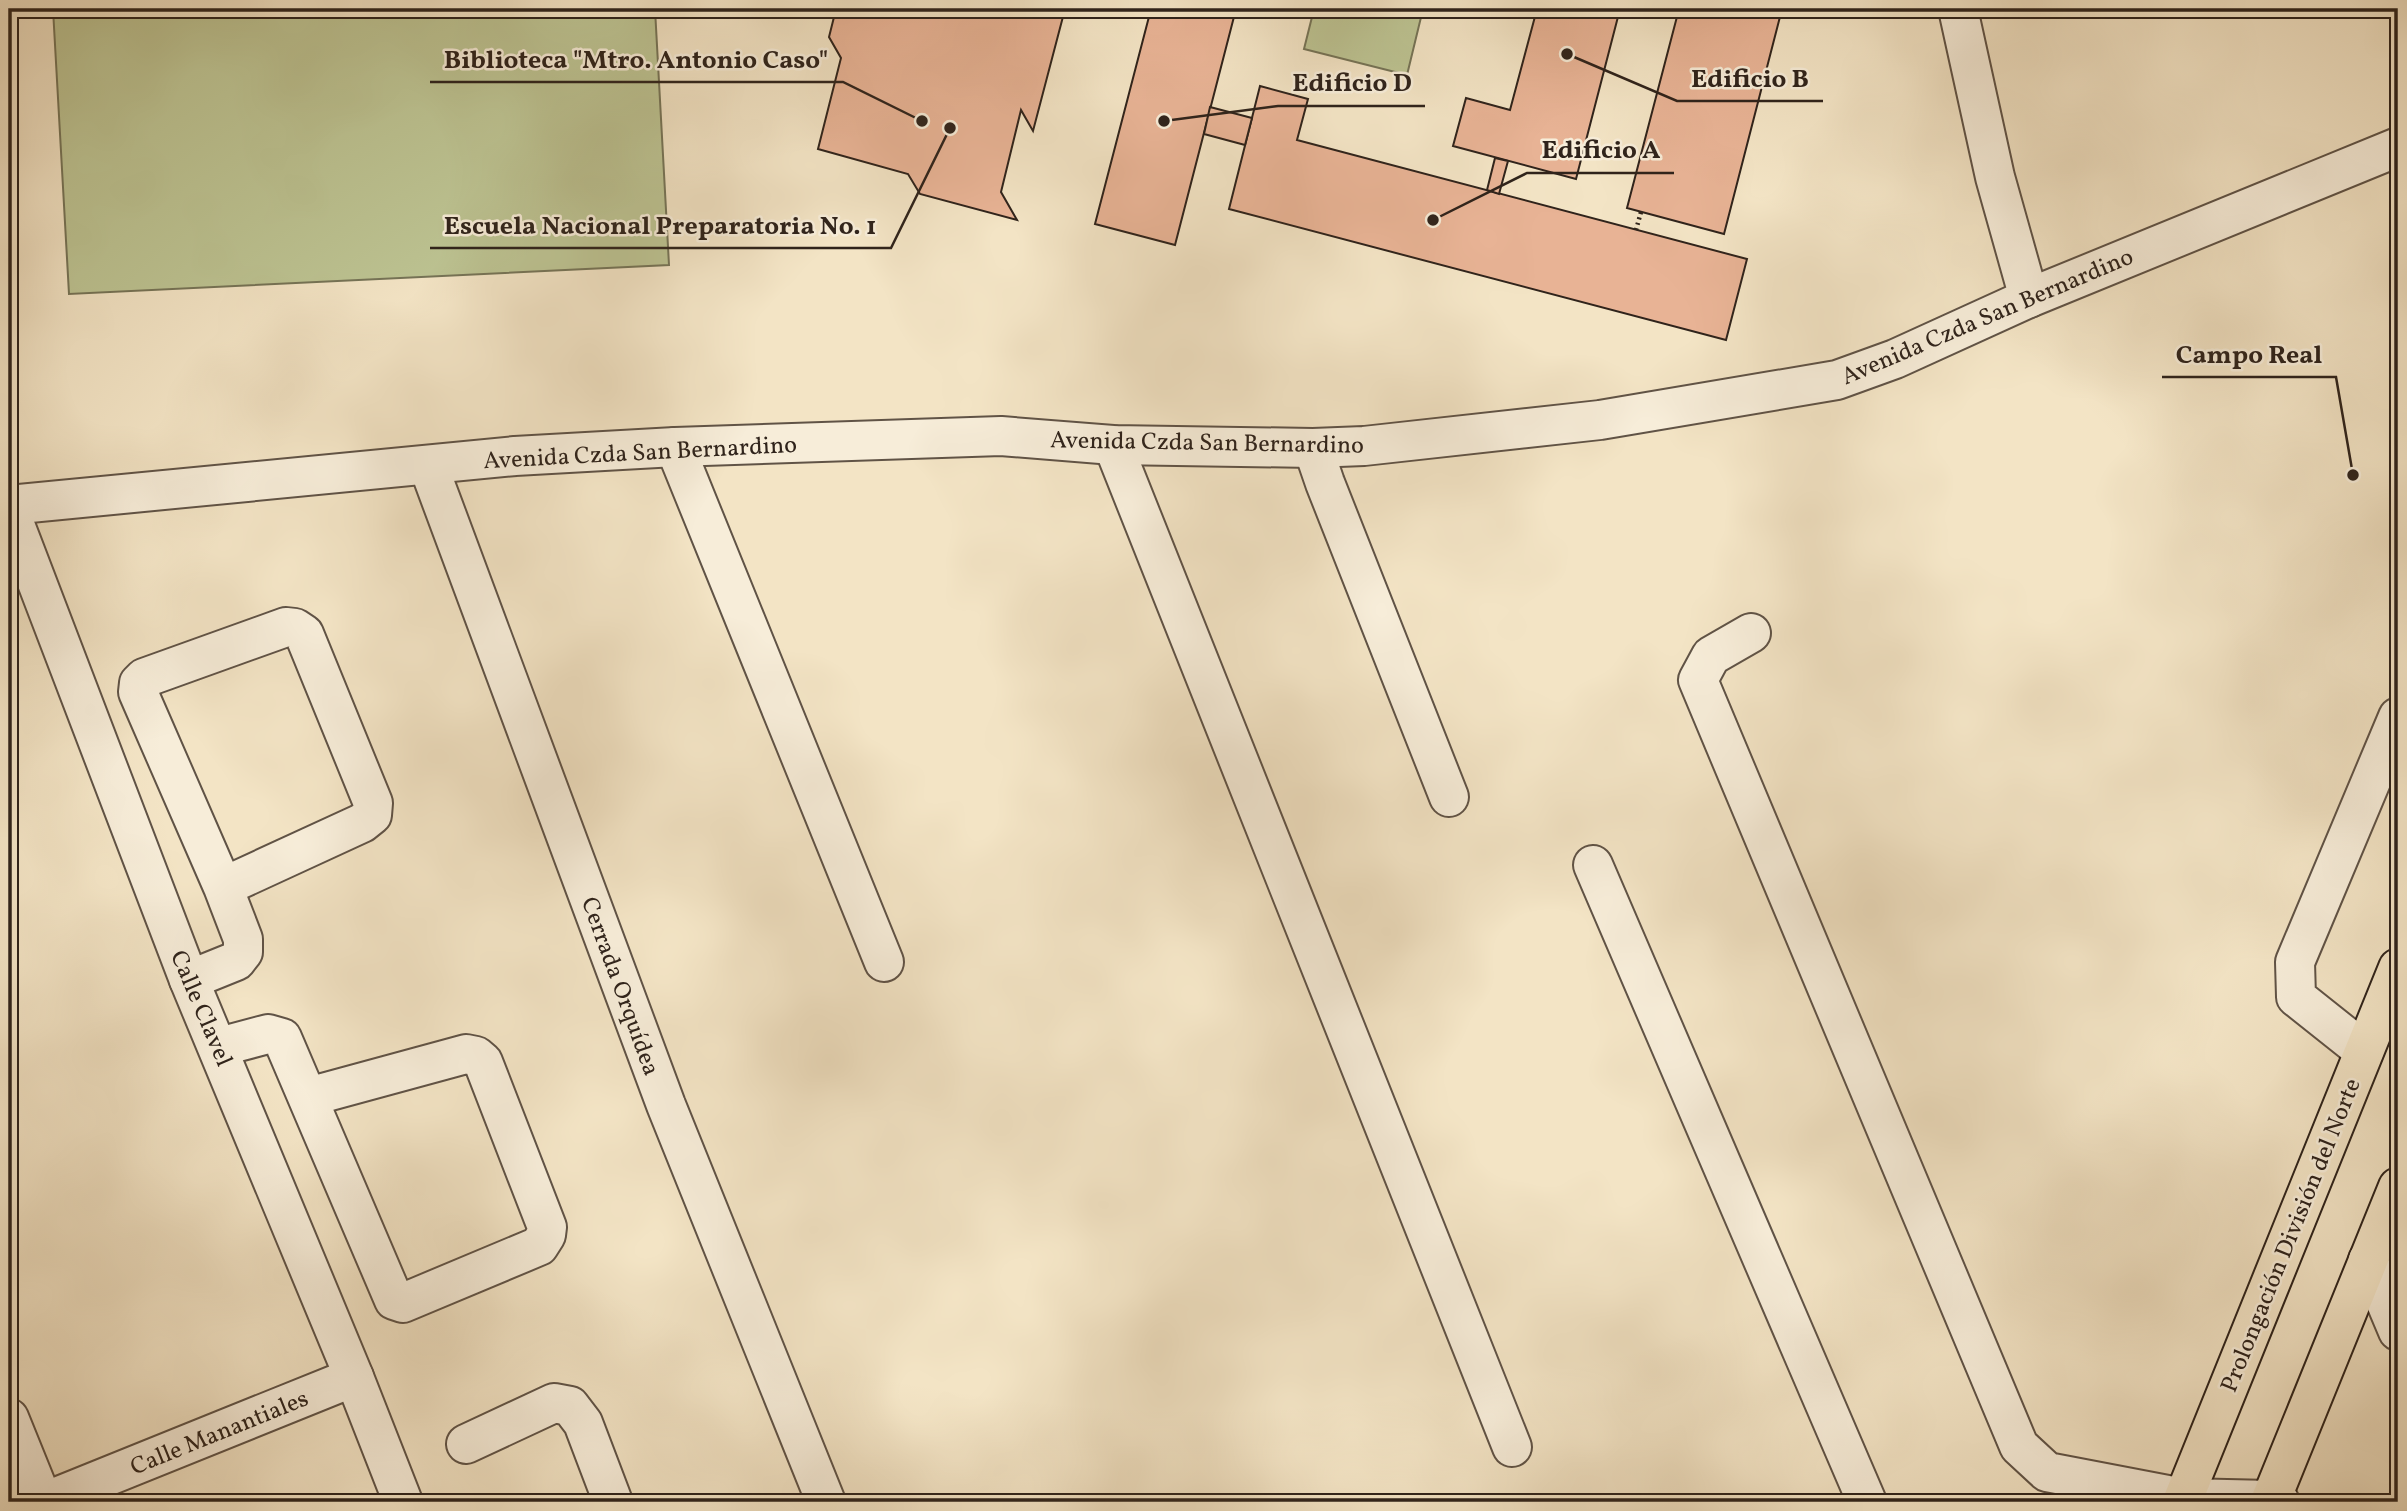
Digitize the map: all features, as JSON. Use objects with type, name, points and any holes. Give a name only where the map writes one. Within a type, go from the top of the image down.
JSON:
[{"type":"main road","name":"Prolongación División del Norte","points":[[2183,1500],[2398,968]]},
{"type":"main road","points":[[2274,1501],[2398,1187]]},
{"type":"street","points":[[1958,9],[1995,177],[2029,298]]},
{"type":"street","name":"Avenida Czda San Bernardino","points":[[9,507],[514,456],[675,447],[1001,436],[1113,445],[1313,448],[1364,446],[1600,420],[1837,380],[1895,359],[2029,298],[2398,147]]},
{"type":"street","points":[[1113,445],[1512,1447]]},
{"type":"street","points":[[675,447],[884,962]]},
{"type":"street","points":[[1313,448],[1449,797]]},
{"type":"street","name":"Cerrada Orquídea","points":[[428,465],[666,1105],[826,1502]]},
{"type":"street","name":"Calle Clavel","points":[[9,507],[189,980],[219,1047],[403,1502]]},
{"type":"street","points":[[189,980],[236,961],[243,952],[243,939],[138,692],[139,683],[144,678],[286,627],[295,628],[304,634],[373,803],[372,815],[362,823],[223,887]]},
{"type":"street","points":[[1751,633],[1711,656],[1698,680],[2019,1446],[2047,1472],[2183,1500],[2274,1501]]},
{"type":"street","points":[[2364,1051],[2296,997],[2295,962],[2398,717]]},
{"type":"street","points":[[1593,865],[1867,1502]]},
{"type":"street","points":[[219,1047],[268,1034],[282,1038],[394,1300],[403,1303],[539,1247],[547,1227],[483,1062],[476,1056],[466,1054],[308,1097]]},
{"type":"street","points":[[2368,1260],[2398,1331]]},
{"type":"street","name":"Calle Manantiales","points":[[44,1502],[354,1377]]},
{"type":"street","points":[[466,1444],[554,1403],[570,1405],[583,1423],[613,1502]]},
{"type":"street","points":[[9,1418],[44,1502]]},
{"type":"path","points":[[1636,230],[1641,212]]},
{"type":"green space","points":[[53,9],[655,9],[669,265],[69,294]]},
{"type":"green space","points":[[1314,9],[1423,9],[1407,75],[1304,49]]},
{"type":"building","points":[[836,9],[1065,9],[1033,131],[1021,110],[1001,192],[1017,220],[920,194],[908,174],[818,149],[841,58],[829,37]]},
{"type":"building","points":[[1151,9],[1236,9],[1175,245],[1095,224]]},
{"type":"building","points":[[1537,9],[1620,9],[1576,179],[1453,146],[1466,98],[1510,110]]},
{"type":"building","points":[[1679,9],[1782,9],[1724,234],[1627,208]]},
{"type":"building","points":[[1260,86],[1308,99],[1297,140],[1747,259],[1726,340],[1229,209]]},
{"type":"building","points":[[1210,107],[1252,118],[1245,145],[1204,134]]},
{"type":"building","points":[[1495,158],[1508,161],[1499,194],[1487,190]]},
{"type":"place","name":"Edificio B","points":[[1567,54]]},
{"type":"place","name":"Biblioteca \"Mtro. Antonio Caso\"","points":[[922,121]]},
{"type":"place","name":"Edificio D","points":[[1164,121]]},
{"type":"place","name":"Escuela Nacional Preparatoria No. 1","points":[[950,128]]},
{"type":"place","name":"Edificio A","points":[[1433,220]]},
{"type":"place","name":"Campo Real","points":[[2353,475]]}]
